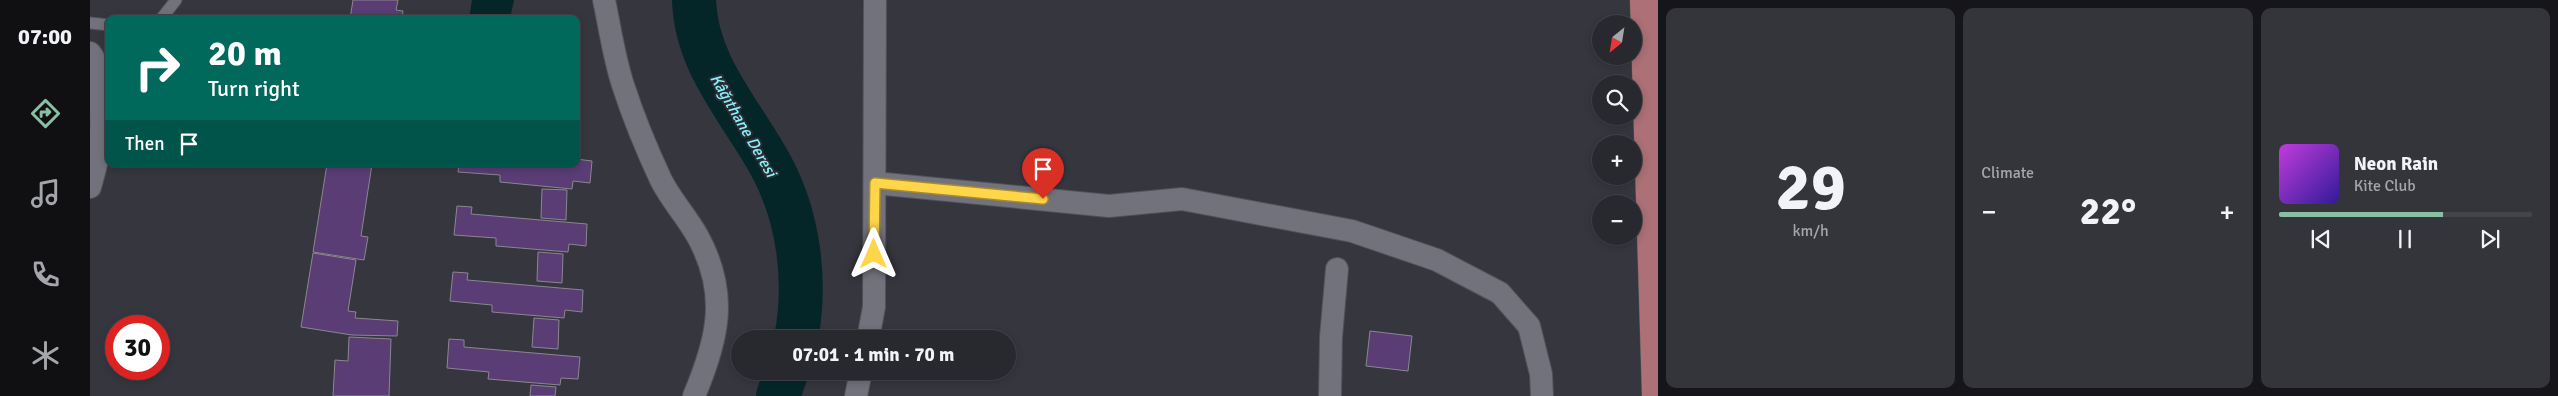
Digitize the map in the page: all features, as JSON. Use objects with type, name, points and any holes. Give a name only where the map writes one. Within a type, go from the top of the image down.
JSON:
[{"type":"highway","points":[[1644,0],[1656,396]]},
{"type":"street","points":[[604,0],[623,84],[662,181],[698,236],[713,267],[717,298],[716,323],[712,350],[694,396]]},
{"type":"street","points":[[870,330],[874,307],[875,0]]},
{"type":"street","points":[[90,53],[96,65],[103,117],[98,161],[90,187]]},
{"type":"street","points":[[875,183],[1109,206],[1182,199],[1352,231],[1437,260],[1500,293],[1529,326],[1541,374],[1542,396]]},
{"type":"street","points":[[1330,396],[1331,337],[1337,268]]},
{"type":"street","points":[[856,396],[859,380]]},
{"type":"lane","points":[[164,15],[176,0]]},
{"type":"lane","points":[[90,23],[105,25]]},
{"type":"shaded area","points":[[472,0],[514,0],[511,15],[470,15]]},
{"type":"building","points":[[353,0],[398,0],[396,10],[403,11],[402,15],[351,15]]},
{"type":"building","points":[[580,160],[592,161],[590,183],[573,181],[572,189],[500,182],[500,175],[458,172],[459,167],[580,167]]},
{"type":"building","points":[[327,167],[372,167],[361,236],[368,237],[364,260],[313,252]]},
{"type":"building","points":[[542,189],[567,190],[566,220],[541,218]]},
{"type":"building","points":[[457,206],[472,207],[471,214],[587,224],[586,246],[569,244],[568,252],[496,246],[496,238],[454,235]]},
{"type":"building","points":[[538,252],[563,254],[562,283],[537,281]]},
{"type":"building","points":[[313,253],[356,260],[348,311],[356,312],[355,318],[398,321],[397,336],[352,335],[301,327]]},
{"type":"building","points":[[453,272],[468,273],[467,280],[583,290],[582,312],[565,310],[564,318],[492,312],[492,305],[450,301]]},
{"type":"building","points":[[534,318],[559,320],[558,349],[532,347]]},
{"type":"building","points":[[1370,331],[1412,336],[1408,371],[1366,366]]},
{"type":"building","points":[[349,337],[391,339],[389,396],[333,396],[335,360],[348,361]]},
{"type":"building","points":[[449,339],[464,340],[464,347],[580,357],[578,379],[561,378],[560,385],[488,379],[489,372],[447,368]]},
{"type":"building","points":[[531,385],[556,387],[555,396],[530,396]]},
{"type":"waterway","name":"Kâğıthane Deresi","points":[[694,0],[697,24],[711,66],[770,164],[788,205],[798,249],[800,272],[801,294],[797,330]]},
{"type":"waterway","name":"Kâğıthane Deresi","points":[[778,396],[784,380]]},
{"type":"route","points":[[874,254],[875,183],[1043,199]]}]
